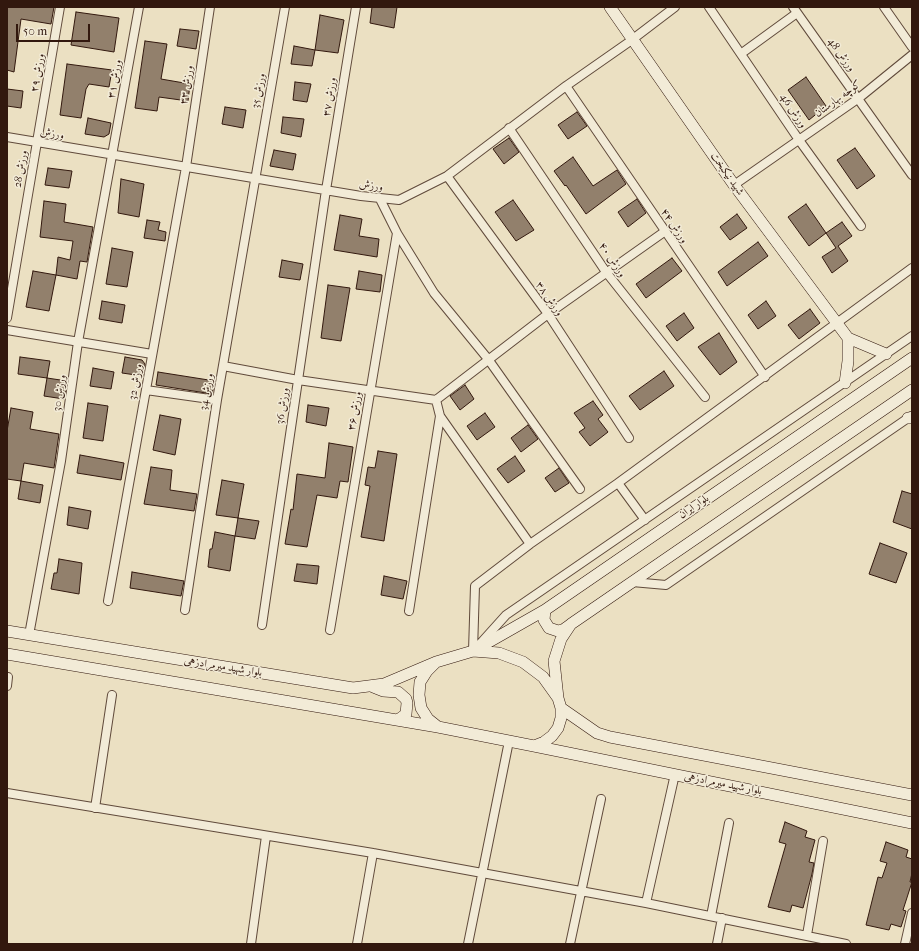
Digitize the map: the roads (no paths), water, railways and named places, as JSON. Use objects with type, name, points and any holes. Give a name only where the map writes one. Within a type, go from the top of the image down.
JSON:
[{"type":"main road","name":"شهید نیکبخت","points":[[610,7],[734,185],[848,338]]},
{"type":"main road","points":[[844,383],[848,361],[848,338],[886,354]]},
{"type":"main road","name":"بلوار ایران","points":[[473,651],[545,610],[912,358]]},
{"type":"main road","points":[[545,610],[544,620],[549,628],[558,631],[563,630],[912,390]]},
{"type":"main road","points":[[571,624],[561,639],[554,661],[559,703],[561,718],[558,728],[552,736],[544,742],[534,746],[438,727],[428,719],[421,708],[418,695],[420,682],[426,671],[436,662],[448,657],[473,651],[499,653],[522,662],[543,677],[559,703],[597,733],[610,737],[912,795]]},
{"type":"main road","name":"بلوار شهید میرمرادزهی","points":[[7,631],[353,688],[384,684],[436,662]]},
{"type":"main road","name":"بلوار شهید میرمرادزهی","points":[[7,654],[438,727]]},
{"type":"main road","points":[[372,686],[383,691],[398,692],[406,699],[406,714],[398,720]]},
{"type":"main road","name":"بلوار شهید میرمرادزهی","points":[[534,746],[912,823]]},
{"type":"street","name":"ورزش ۲۹","points":[[36,142],[60,7]]},
{"type":"street","name":"ورزش ۳۱","points":[[112,155],[139,7]]},
{"type":"street","name":"ورزش ۳۳","points":[[186,167],[210,7]]},
{"type":"street","name":"ورزش 35","points":[[255,178],[285,7]]},
{"type":"street","name":"ورزش ۳۷","points":[[326,190],[356,7]]},
{"type":"street","name":"ورزش","points":[[7,137],[380,199],[399,200],[447,176],[509,128],[675,7]]},
{"type":"street","name":"ورزش 46","points":[[709,7],[742,53],[799,140],[862,226]]},
{"type":"street","points":[[884,7],[912,47]]},
{"type":"street","points":[[742,53],[795,10]]},
{"type":"street","name":"ورزش 48","points":[[795,10],[859,98],[912,175]]},
{"type":"street","name":"کوچه بهارستان","points":[[734,185],[859,98],[912,55]]},
{"type":"street","name":"ورزش ۴۴","points":[[566,86],[664,232],[765,377]]},
{"type":"street","name":"ورزش ۴۰","points":[[509,128],[582,234],[606,272],[705,397]]},
{"type":"street","name":"ورزش 28","points":[[7,318],[36,142]]},
{"type":"street","name":"ورزش 30","points":[[29,635],[61,461],[78,342],[112,155]]},
{"type":"street","name":"ورزش 32","points":[[108,601],[186,167]]},
{"type":"street","name":"ورزش ۳۸","points":[[447,176],[548,314],[629,438]]},
{"type":"street","name":"ورزش 34","points":[[186,610],[217,400],[255,178]]},
{"type":"street","name":"ورزش 36","points":[[262,625],[326,190]]},
{"type":"street","points":[[380,199],[397,233],[434,293],[488,359],[580,488]]},
{"type":"street","points":[[223,366],[298,380],[370,389],[436,400],[548,314],[664,232]]},
{"type":"street","name":"ورزش ۳۶","points":[[330,630],[397,233]]},
{"type":"street","points":[[473,651],[475,586],[530,544],[618,483],[838,324],[912,268]]},
{"type":"street","points":[[7,330],[152,354]]},
{"type":"street","points":[[473,651],[506,616],[912,336]]},
{"type":"street","points":[[146,390],[217,400]]},
{"type":"street","points":[[436,400],[440,416],[530,544]]},
{"type":"street","points":[[409,611],[440,416]]},
{"type":"street","points":[[632,582],[666,585],[911,417]]},
{"type":"street","points":[[618,483],[645,520]]},
{"type":"street","points":[[7,686],[8,677]]},
{"type":"street","points":[[95,808],[112,695]]},
{"type":"street","points":[[468,944],[509,741]]},
{"type":"street","points":[[646,903],[675,774]]},
{"type":"street","points":[[7,793],[373,853],[646,903],[846,944]]},
{"type":"street","points":[[570,944],[601,799]]},
{"type":"street","points":[[712,916],[728,823]]},
{"type":"street","points":[[251,944],[266,836]]},
{"type":"street","points":[[807,935],[823,841]]},
{"type":"street","points":[[357,944],[373,853]]},
{"type":"street","points":[[905,944],[912,913]]},
{"type":"street","points":[[717,944],[722,918]]}]
